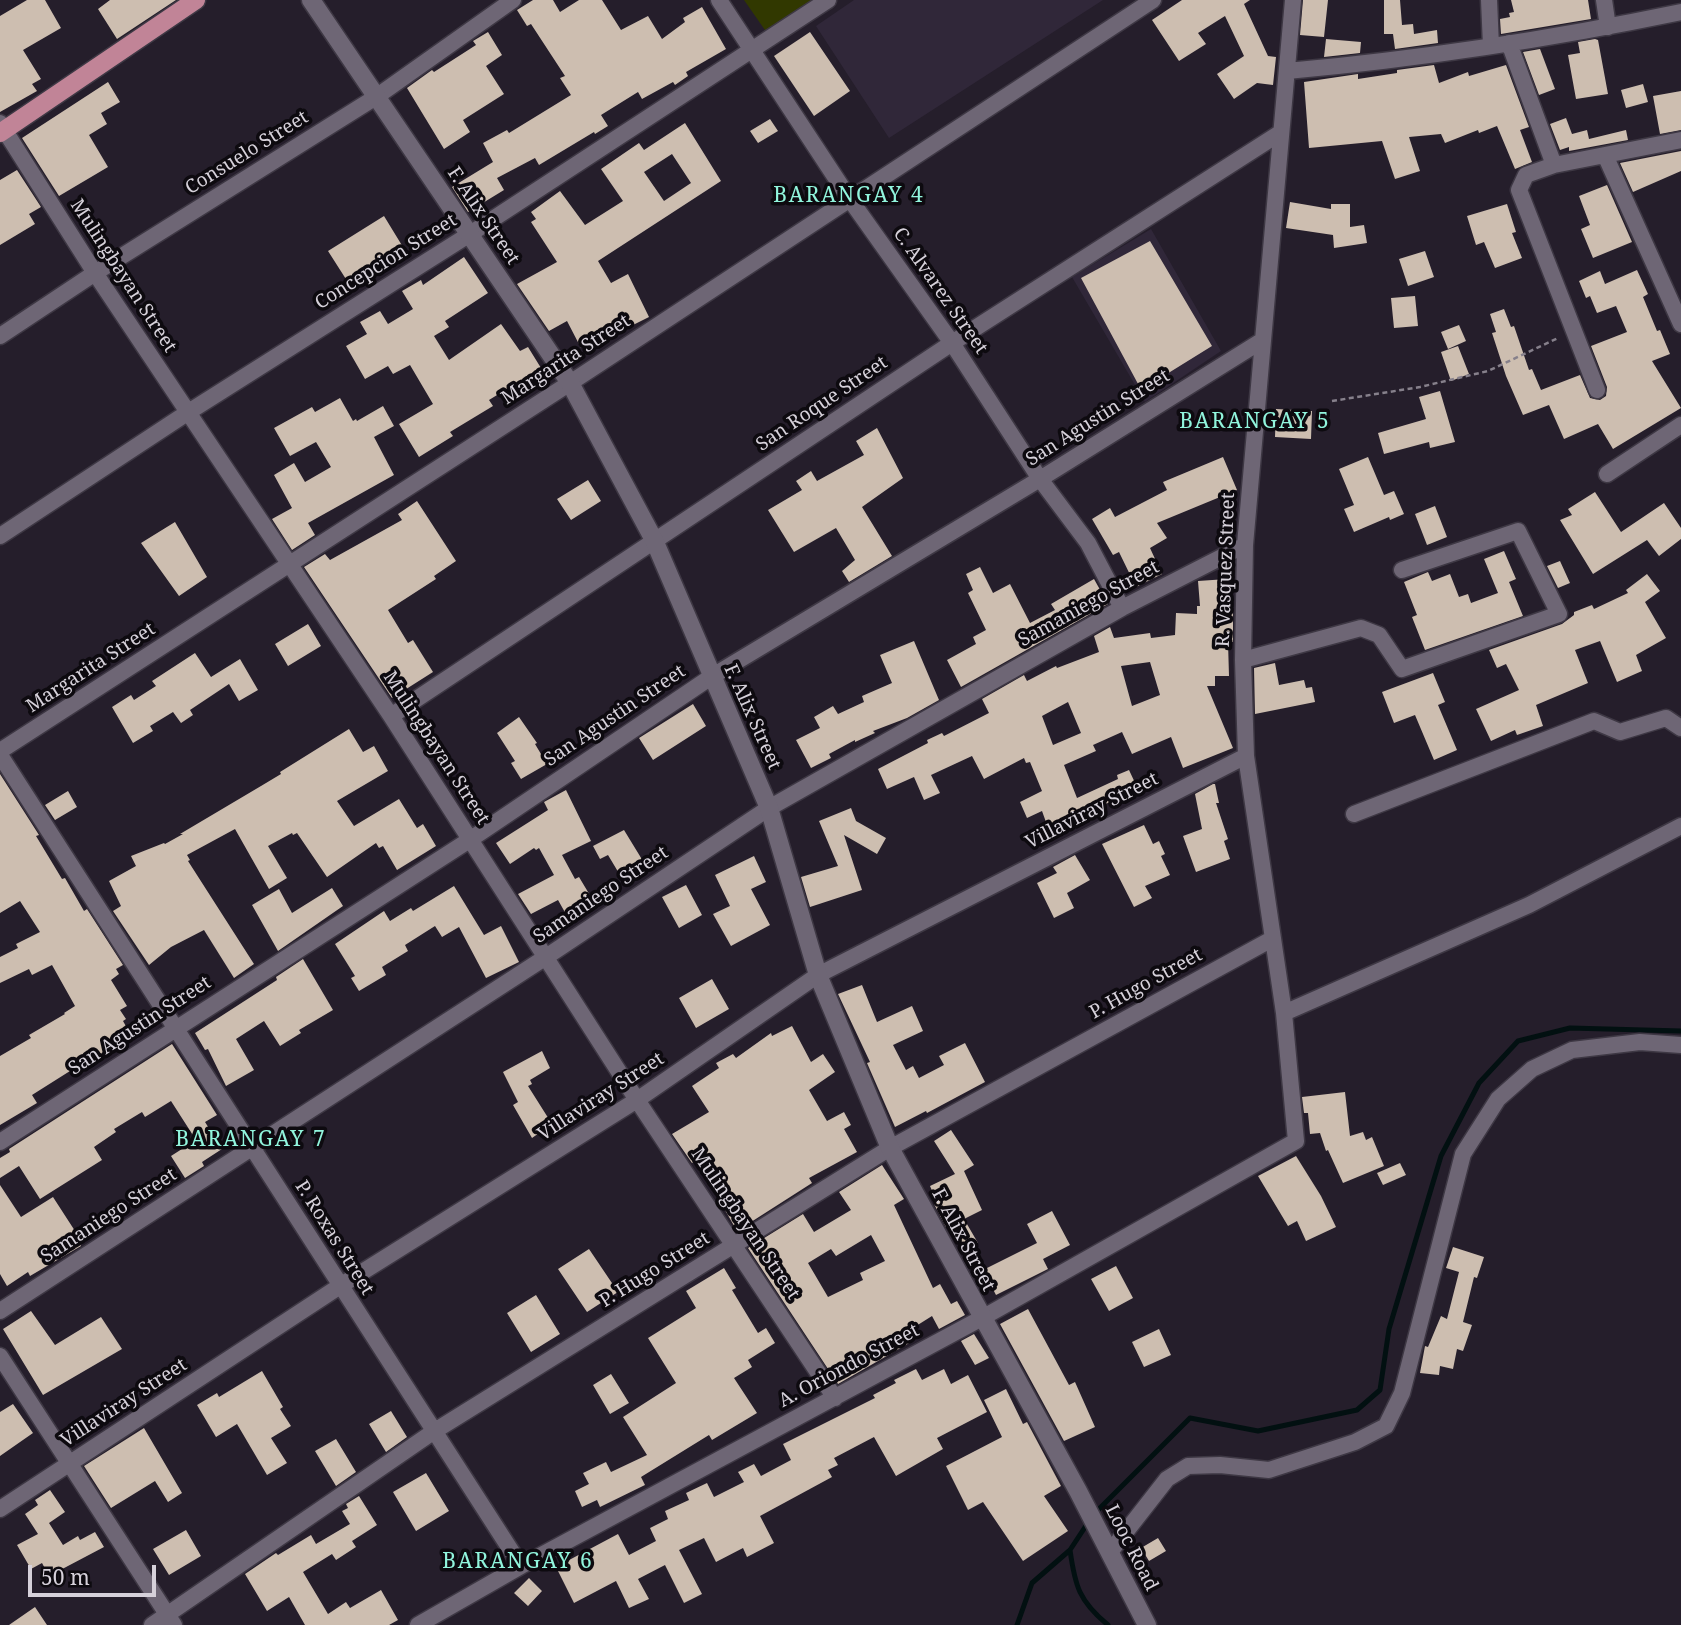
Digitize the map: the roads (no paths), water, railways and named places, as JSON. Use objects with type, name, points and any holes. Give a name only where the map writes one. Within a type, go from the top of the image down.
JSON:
[{"type":"main road","points":[[2,128],[196,0]]},
{"type":"main road","name":"F. Alix Street","points":[[311,0],[570,383],[654,540],[769,808],[818,975],[890,1148],[1078,1491]]},
{"type":"main road","name":"Looc Road","points":[[1078,1491],[1147,1625]]},
{"type":"street","name":"Consuelo Street","points":[[0,336],[95,273],[376,97],[513,0]]},
{"type":"street","name":"C. Alvarez Street","points":[[719,0],[849,198],[951,343],[1040,479],[1088,543],[1122,608]]},
{"type":"street","name":"Concepcion Street","points":[[0,536],[828,0]]},
{"type":"street","name":"Margarita Street","points":[[0,753],[1153,0]]},
{"type":"street","name":"R. Vasquez Street","points":[[1293,0],[1245,545],[1243,660],[1246,756],[1284,1013],[1296,1141]]},
{"type":"street","points":[[1489,0],[1491,46]]},
{"type":"street","points":[[1604,0],[1608,27]]},
{"type":"street","points":[[1287,71],[1395,61],[1608,27],[1681,12]]},
{"type":"street","points":[[1509,43],[1554,164]]},
{"type":"street","name":"Mulingbayan Street","points":[[2,128],[187,413],[391,716],[637,1100],[835,1398]]},
{"type":"street","name":"San Roque Street","points":[[391,716],[951,343],[1280,133]]},
{"type":"street","points":[[1597,390],[1519,190],[1526,174],[1554,164],[1681,140]]},
{"type":"street","points":[[1605,155],[1681,324]]},
{"type":"street","name":"San Agustin Street","points":[[0,1142],[471,839],[711,677],[1040,479],[1263,340]]},
{"type":"street","points":[[1607,474],[1681,425]]},
{"type":"street","points":[[1243,660],[1361,628],[1379,635],[1402,670],[1559,614],[1518,531],[1402,570]]},
{"type":"street","name":"Samaniego Street","points":[[0,1311],[546,957],[769,808],[1122,608],[1245,545]]},
{"type":"street","points":[[1354,814],[1594,721],[1620,732],[1666,718],[1681,728]]},
{"type":"street","name":"P. Roxas Street","points":[[0,753],[433,1433],[521,1566]]},
{"type":"street","name":"Villaviray Street","points":[[0,1509],[340,1286],[637,1100],[818,975],[1246,756]]},
{"type":"street","points":[[1284,1013],[1529,905],[1681,826]]},
{"type":"street","name":"P. Hugo Street","points":[[152,1625],[171,1620],[433,1433],[890,1148],[1272,939]]},
{"type":"street","points":[[1110,1552],[1167,1479],[1188,1466],[1220,1465],[1269,1469],[1355,1442],[1386,1426],[1402,1393],[1463,1154],[1497,1099],[1532,1069],[1572,1050],[1640,1042],[1681,1045]]},
{"type":"street","name":"A. Oriondo Street","points":[[418,1625],[521,1566],[982,1318],[1296,1141]]},
{"type":"street","points":[[0,1356],[171,1620]]},
{"type":"waterway","points":[[1017,1625],[1032,1583],[1070,1550],[1093,1515],[1190,1418],[1258,1431],[1357,1410],[1380,1390],[1389,1329],[1441,1156],[1479,1083],[1518,1041],[1570,1028],[1681,1031]]},
{"type":"waterway","points":[[1070,1550],[1080,1592],[1108,1625]]},
{"type":"district","name":"BARANGAY 4","points":[[849,196]]},
{"type":"district","name":"BARANGAY 5","points":[[1255,422]]},
{"type":"district","name":"BARANGAY 7","points":[[251,1140]]},
{"type":"district","name":"BARANGAY 6","points":[[518,1562]]}]
